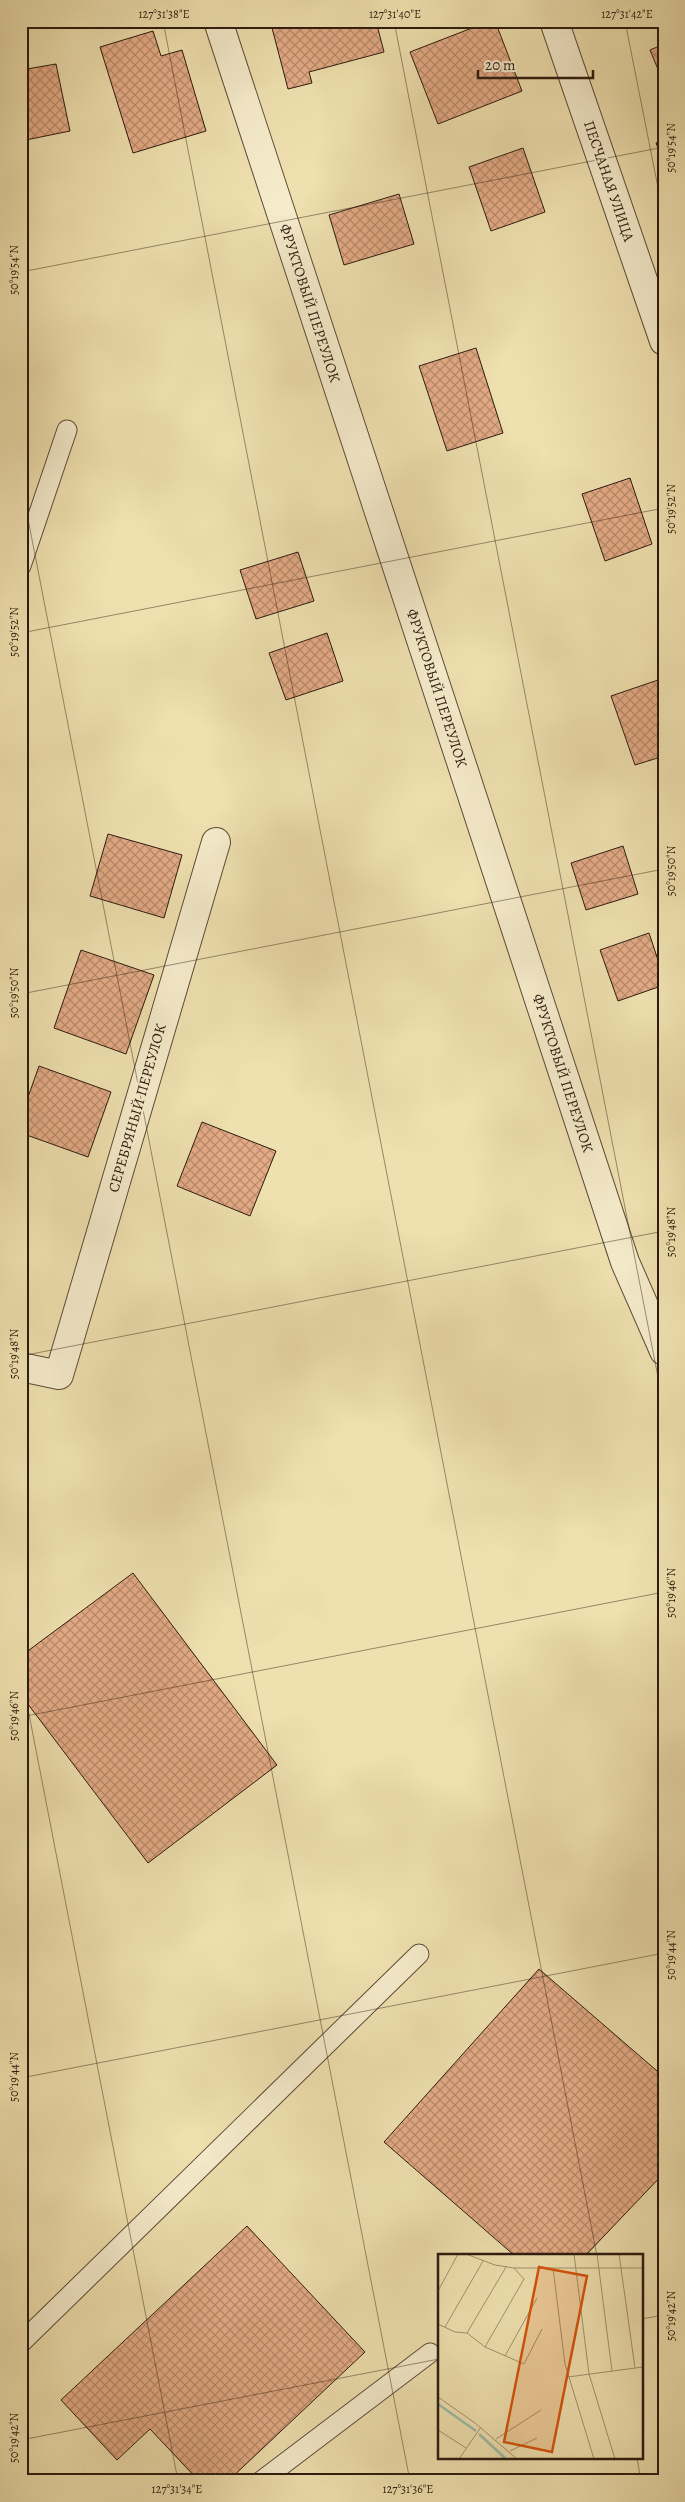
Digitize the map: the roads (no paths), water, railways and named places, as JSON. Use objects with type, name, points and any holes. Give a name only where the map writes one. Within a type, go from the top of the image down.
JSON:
[{"type":"street","name":"ФРУКТОВЫЙ ПЕРЕУЛОК","points":[[218,21],[624,1262],[664,1351]]},
{"type":"street","name":"ПЕСЧАНАЯ УЛИЦА","points":[[554,21],[664,341]]},
{"type":"street","name":"СЕРЕБРЯНЫЙ ПЕРЕУЛОК","points":[[21,1367],[59,1375],[216,842]]},
{"type":"lane","points":[[21,566],[67,430]]},
{"type":"lane","points":[[21,2343],[419,1954]]},
{"type":"lane","points":[[261,2481],[430,2353]]}]
